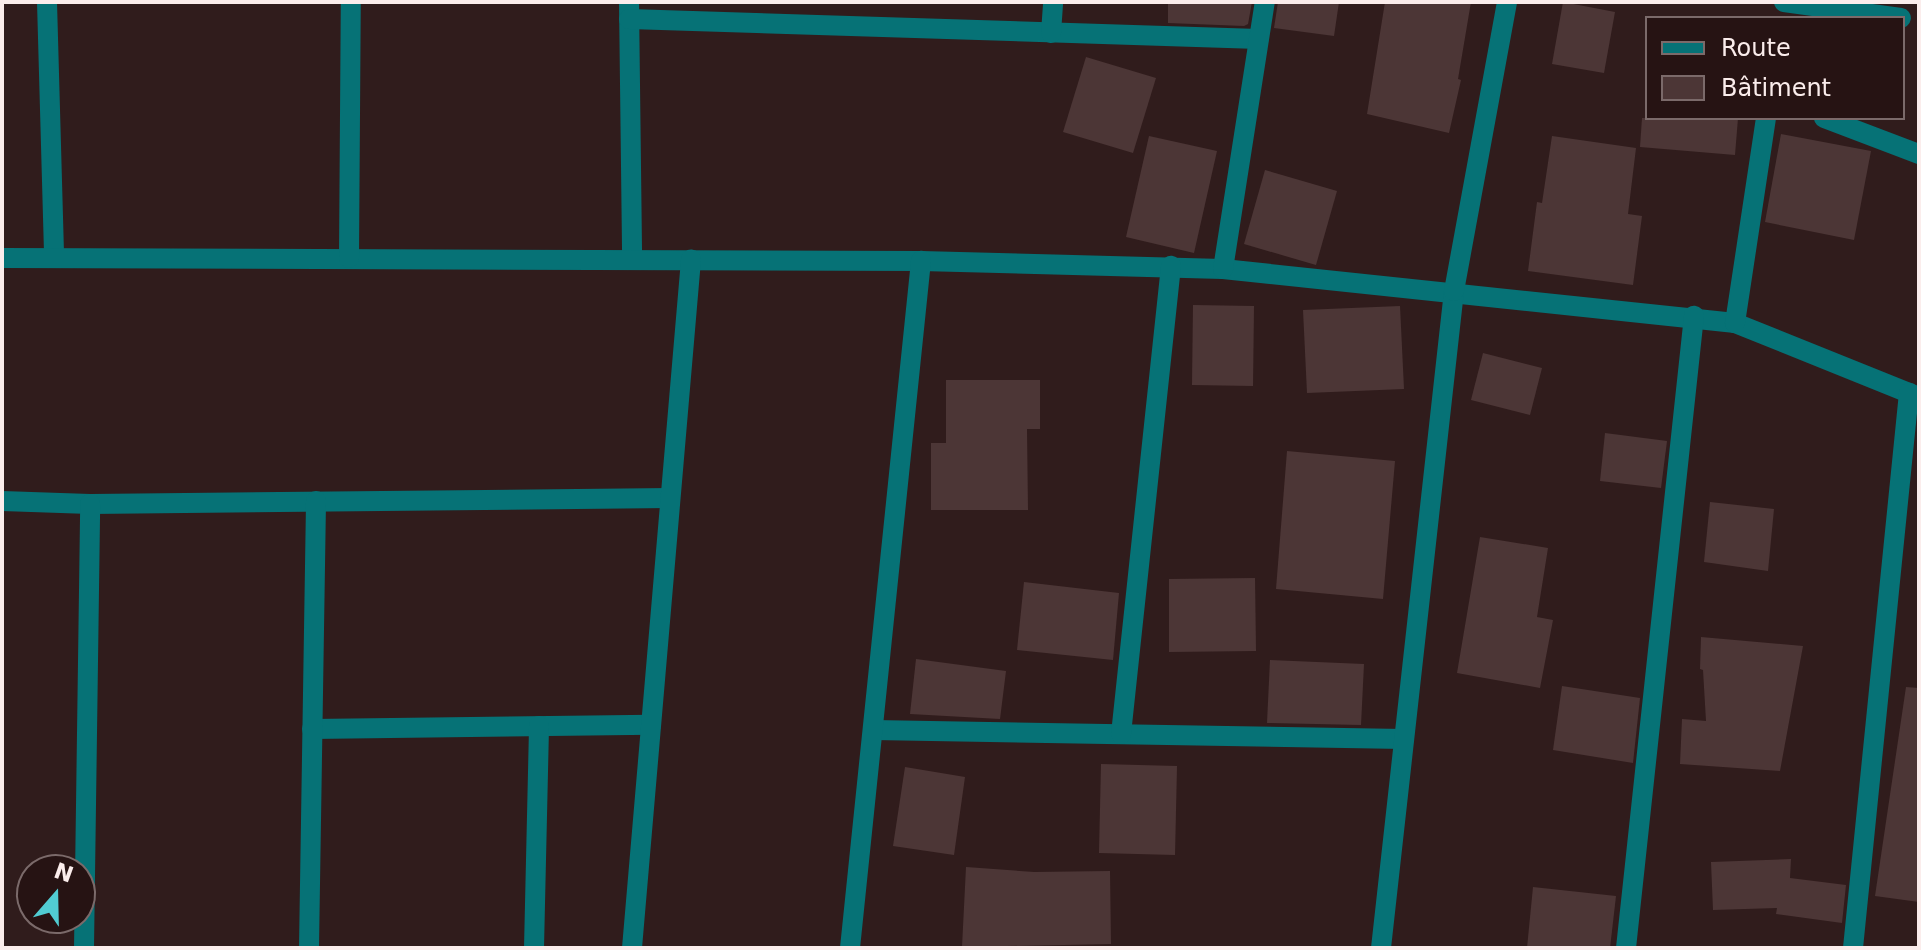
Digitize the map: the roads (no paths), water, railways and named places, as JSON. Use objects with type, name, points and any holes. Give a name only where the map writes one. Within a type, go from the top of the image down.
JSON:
[{"type":"street","points":[[47,2],[54,257]]},
{"type":"street","points":[[349,258],[351,2]]},
{"type":"street","points":[[1051,33],[1053,2]]},
{"type":"street","points":[[1223,269],[1265,2]]},
{"type":"street","points":[[1381,948],[1454,291],[1507,2]]},
{"type":"street","points":[[1782,2],[1887,16]]},
{"type":"street","points":[[632,260],[629,11],[1051,33],[1259,39]]},
{"type":"street","points":[[1735,323],[1766,120]]},
{"type":"street","points":[[1829,120],[1919,154]]},
{"type":"street","points":[[2,258],[921,261],[1171,266],[1454,291],[1735,323],[1914,395],[1853,948]]},
{"type":"street","points":[[632,948],[691,260]]},
{"type":"street","points":[[850,948],[921,261]]},
{"type":"street","points":[[1121,734],[1171,266]]},
{"type":"street","points":[[1626,948],[1694,316]]},
{"type":"street","points":[[2,501],[90,504],[670,498]]},
{"type":"street","points":[[309,948],[316,501]]},
{"type":"street","points":[[84,948],[90,504]]},
{"type":"street","points":[[312,729],[651,725]]},
{"type":"street","points":[[534,948],[539,726]]},
{"type":"street","points":[[873,730],[1404,739]]}]
